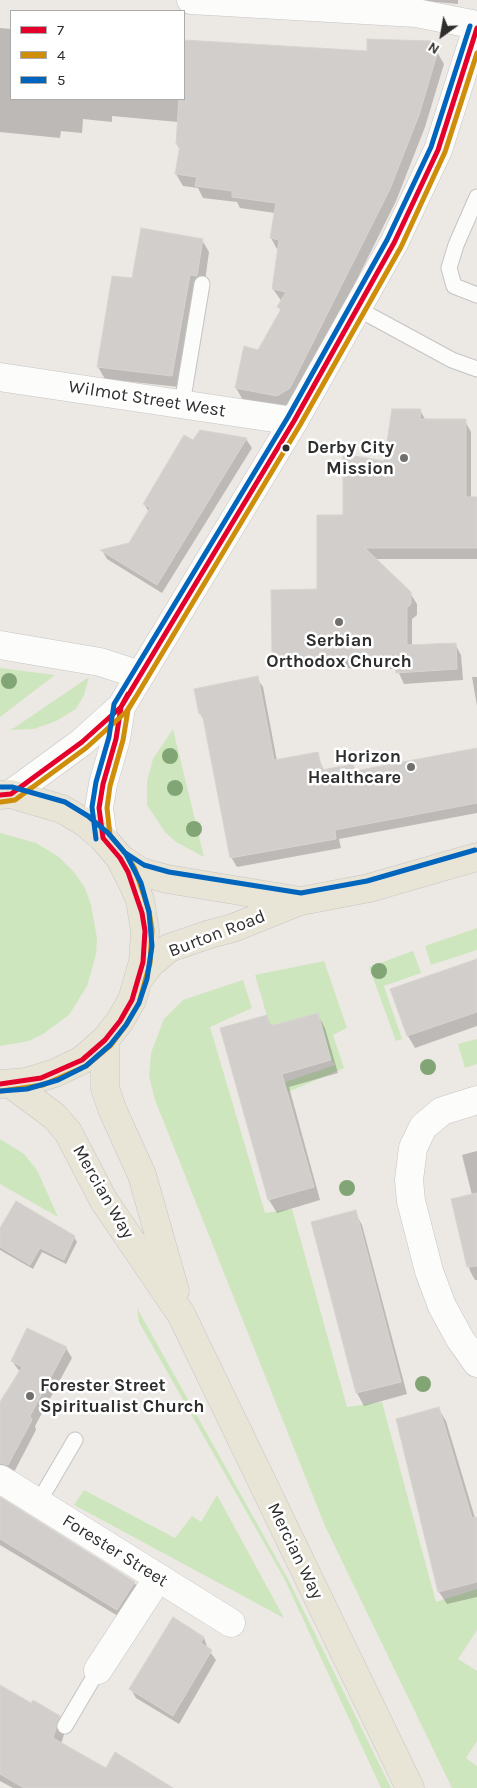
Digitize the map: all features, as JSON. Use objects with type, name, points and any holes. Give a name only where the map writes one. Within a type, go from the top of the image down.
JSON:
[{"type":"main road","name":"Burton Road","points":[[5,795],[62,809],[84,822],[141,872],[167,879],[301,901]]},
{"type":"main road","points":[[6,1084],[41,1078],[82,1060],[105,1040],[124,1014],[140,977],[145,946],[142,913],[134,886],[112,848]]},
{"type":"main road","name":"Burton Road","points":[[140,977],[151,963],[169,948],[234,928],[301,901],[369,888],[477,857]]},
{"type":"main road","name":"Mercian Way","points":[[105,1040],[105,1088],[112,1109],[142,1175],[181,1314]]},
{"type":"main road","name":"Mercian Way","points":[[6,1084],[54,1116],[68,1132],[104,1202],[181,1314],[410,1788]]},
{"type":"street","points":[[5,795],[82,742],[121,707],[294,421],[394,243],[438,150],[477,26],[416,12],[191,0]]},
{"type":"street","name":"Wilmot Street West","points":[[0,376],[294,421]]},
{"type":"street","points":[[0,644],[100,662],[140,675]]},
{"type":"street","points":[[112,848],[99,808],[103,784],[116,739],[121,707]]},
{"type":"street","points":[[477,1100],[442,1111],[422,1127],[413,1148],[409,1180],[411,1201],[429,1271],[442,1306],[460,1339],[477,1363]]},
{"type":"street","name":"Forester Street","points":[[0,1479],[231,1623]]},
{"type":"street","points":[[98,1670],[158,1578]]},
{"type":"lane","points":[[477,196],[456,245],[449,268],[454,286],[477,295]]},
{"type":"lane","points":[[182,404],[202,284]]},
{"type":"lane","points":[[358,309],[452,360],[477,369]]},
{"type":"lane","points":[[38,1502],[75,1440]]},
{"type":"lane","points":[[65,1726],[98,1670]]},
{"type":"green space","points":[[0,668],[55,675],[0,717]]},
{"type":"green space","points":[[89,677],[84,695],[76,709],[56,721],[34,729],[11,730]]},
{"type":"green space","points":[[173,729],[204,857],[176,842],[165,832],[147,805],[147,782],[153,759]]},
{"type":"green space","points":[[0,833],[36,843],[59,857],[74,872],[85,888],[91,905],[97,938],[96,954],[87,986],[69,1015],[43,1034],[29,1041],[0,1046]]},
{"type":"green space","points":[[477,928],[477,950],[431,965],[425,946]]},
{"type":"green space","points":[[413,951],[421,973],[384,986],[402,1039],[396,1041],[369,967]]},
{"type":"green space","points":[[324,961],[347,1028],[333,1035],[344,1068],[288,1092],[285,1082],[335,1065],[331,1060],[318,1013],[270,1026],[255,975]]},
{"type":"green space","points":[[243,980],[252,1008],[210,1027],[265,1213],[292,1209],[347,1407],[382,1402],[436,1602],[477,1589],[477,1630],[458,1659],[477,1671],[477,1741],[466,1758],[477,1766],[477,1788],[452,1788],[325,1526],[155,1100],[149,1076],[151,1053],[164,1019],[183,1000]]},
{"type":"green space","points":[[477,1039],[477,1064],[465,1068],[458,1044]]},
{"type":"green space","points":[[0,1139],[24,1154],[37,1170],[58,1217],[0,1184]]},
{"type":"green space","points":[[137,1308],[289,1581],[391,1788],[381,1788],[285,1580],[139,1322]]},
{"type":"green space","points":[[84,1490],[175,1538],[192,1516],[201,1522],[217,1495],[284,1618],[74,1505]]},
{"type":"building","points":[[367,39],[431,41],[438,51],[419,115],[390,189],[290,388],[277,396],[235,388],[244,346],[258,350],[281,309],[277,307],[286,292],[272,289],[279,240],[270,238],[276,203],[232,197],[232,191],[195,186],[197,177],[175,174],[180,145],[176,144],[179,100],[185,100],[185,40],[367,51]]},
{"type":"building","points":[[141,228],[203,239],[197,276],[190,275],[172,376],[97,367],[112,276],[132,278]]},
{"type":"building","points":[[392,409],[421,409],[420,419],[466,419],[466,497],[477,497],[477,548],[365,548],[411,592],[411,604],[407,608],[407,645],[456,643],[457,669],[396,673],[395,658],[272,656],[271,590],[317,589],[317,515],[343,515],[343,454],[384,461]]},
{"type":"building","points":[[200,430],[247,438],[157,585],[100,550],[129,543],[150,508],[143,504],[184,435],[193,440]]},
{"type":"building","name":"Horizon Healthcare","points":[[258,676],[274,760],[318,752],[322,770],[353,764],[355,771],[477,748],[477,803],[335,830],[336,839],[230,858],[202,713],[199,714],[194,689]]},
{"type":"building","points":[[477,959],[477,1012],[407,1036],[390,989]]},
{"type":"building","points":[[318,1013],[331,1060],[282,1074],[314,1187],[268,1200],[220,1028],[267,1015],[270,1026]]},
{"type":"building","points":[[477,1193],[477,1266],[467,1267],[451,1199]]},
{"type":"building","points":[[16,1201],[75,1236],[64,1260],[40,1248],[30,1265],[0,1247],[0,1228]]},
{"type":"building","points":[[356,1210],[401,1382],[356,1393],[311,1222]]},
{"type":"building","name":"Forester Street Spiritualist Church","points":[[27,1328],[67,1347],[30,1416],[32,1420],[8,1465],[0,1463],[0,1402],[22,1367],[11,1361]]},
{"type":"building","points":[[439,1407],[472,1518],[477,1517],[477,1582],[438,1592],[396,1419]]},
{"type":"building","points":[[0,1497],[135,1582],[117,1610],[0,1539]]},
{"type":"building","points":[[173,1617],[204,1637],[201,1643],[212,1650],[173,1716],[129,1689]]},
{"type":"building","points":[[0,1685],[31,1703],[33,1700],[60,1716],[53,1738],[106,1768],[115,1752],[173,1788],[24,1788],[0,1774]]},
{"type":"transit line","name":"5","points":[[96,839],[92,807],[96,782],[109,737],[114,704],[288,417],[387,240],[431,147],[470,26]]},
{"type":"transit line","name":"7","points":[[0,1084],[41,1078],[82,1060],[105,1040],[120,1021],[132,1000],[143,962],[145,931],[142,913],[128,872],[120,858],[103,838],[99,808],[103,784],[116,739],[121,707],[294,421],[394,243],[438,150],[477,28]]},
{"type":"transit line","name":"4","points":[[1,1091],[43,1085],[86,1066],[111,1045],[139,1003],[150,963],[152,930],[149,911],[135,869],[126,854],[110,835],[107,808],[110,786],[123,740],[128,710],[300,425],[401,247],[445,152],[477,53]]},
{"type":"transit line","name":"7","points":[[0,795],[11,794],[82,742],[121,707],[128,694]]},
{"type":"transit line","name":"4","points":[[1,802],[15,800],[86,748],[126,712],[135,698]]},
{"type":"transit line","name":"5","points":[[0,787],[12,787],[65,802],[88,816],[108,833],[126,854],[141,883],[149,912],[152,946],[147,979],[139,1003],[126,1025],[110,1045],[86,1066],[58,1080],[27,1089],[1,1091]]},
{"type":"transit line","name":"5","points":[[124,852],[144,865],[169,872],[301,893],[367,881],[475,850]]},
{"type":"place","name":"Derby City Mission","points":[[404,458]]},
{"type":"place","name":"Serbian Orthodox Church","points":[[339,622]]},
{"type":"place","name":"Horizon Healthcare","points":[[411,767]]},
{"type":"place","name":"Forester Street Spiritualist Church","points":[[30,1396]]}]
